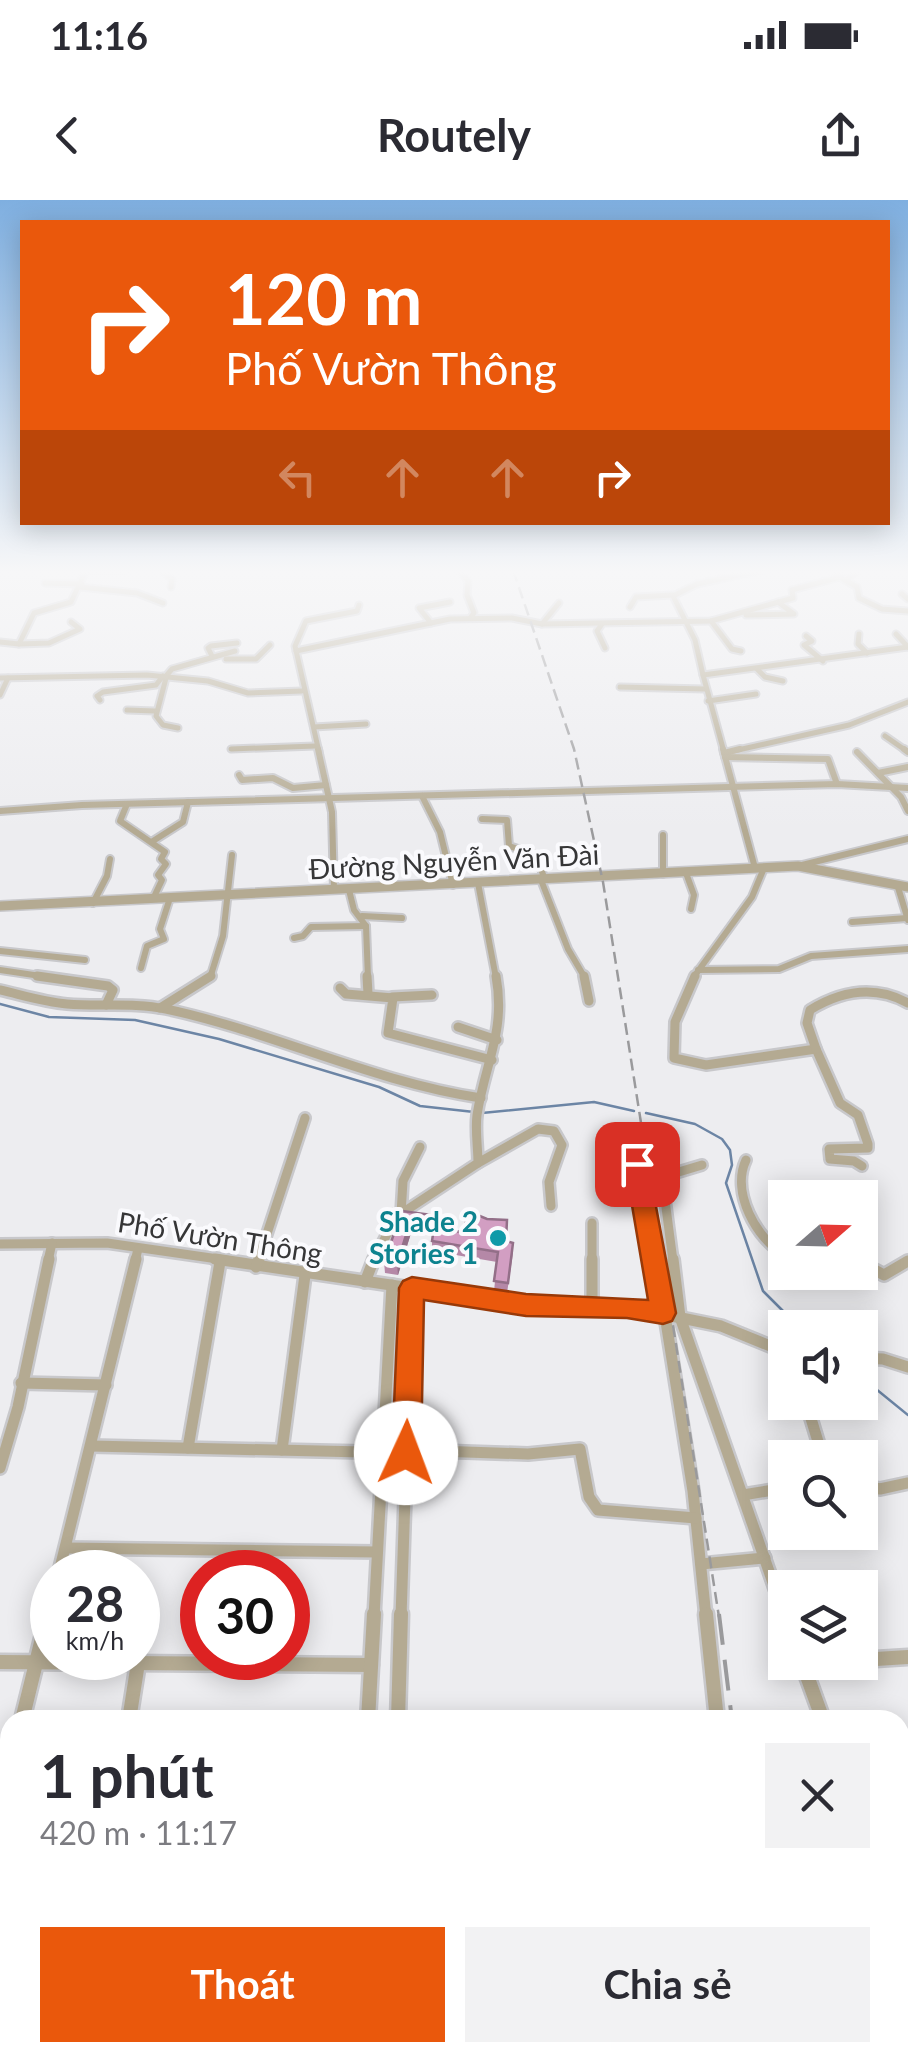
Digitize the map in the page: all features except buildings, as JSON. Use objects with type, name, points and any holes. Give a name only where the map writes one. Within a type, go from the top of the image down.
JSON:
[{"type":"street","points":[[100,700],[97,696],[104,692],[156,686],[172,668],[209,657]]},
{"type":"street","points":[[231,657],[258,657]]},
{"type":"street","points":[[297,657],[333,819],[334,890]]},
{"type":"street","points":[[700,657],[708,702],[760,868],[757,891],[698,970],[677,1020],[673,1052],[680,1062],[730,1063],[816,1049]]},
{"type":"street","points":[[818,657],[823,661]]},
{"type":"street","points":[[704,675],[846,657]]},
{"type":"street","points":[[758,669],[765,677],[783,682]]},
{"type":"street","points":[[0,696],[4,678],[166,676],[248,693],[302,691]]},
{"type":"street","points":[[166,676],[155,711],[163,725],[178,728]]},
{"type":"street","points":[[620,687],[705,689]]},
{"type":"street","points":[[708,702],[756,694]]},
{"type":"street","points":[[724,755],[836,728],[908,702]]},
{"type":"street","points":[[128,710],[155,711]]},
{"type":"street","points":[[314,726],[366,724]]},
{"type":"street","points":[[884,736],[908,752]]},
{"type":"street","points":[[231,749],[316,746]]},
{"type":"street","points":[[857,752],[908,811]]},
{"type":"street","points":[[724,755],[828,760],[837,784]]},
{"type":"street","points":[[878,773],[908,767]]},
{"type":"street","points":[[239,776],[242,780],[273,778],[293,788],[326,785]]},
{"type":"street","points":[[0,811],[732,786],[837,784],[908,788]]},
{"type":"street","points":[[422,796],[440,832],[453,885]]},
{"type":"street","points":[[153,841],[183,822],[188,802]]},
{"type":"street","points":[[128,804],[119,819],[164,850],[160,858],[166,863],[158,874],[162,880],[153,899]]},
{"type":"street","points":[[482,818],[507,820],[510,846],[536,854],[568,950],[588,983],[589,1001]]},
{"type":"street","points":[[662,874],[663,835]]},
{"type":"street","points":[[798,866],[908,839]]},
{"type":"street","points":[[160,1008],[210,979],[223,936],[232,856]]},
{"type":"street","points":[[93,902],[107,876],[110,858]]},
{"type":"street","name":"Đường Nguyễn Văn Đài","points":[[0,908],[798,866],[903,886]]},
{"type":"street","points":[[686,873],[694,895],[691,909]]},
{"type":"street","points":[[478,883],[501,1004],[497,1040],[479,1107],[478,1163]]},
{"type":"street","points":[[852,922],[908,920],[903,886]]},
{"type":"street","points":[[350,890],[354,910],[366,926],[368,994]]},
{"type":"street","points":[[140,968],[147,946],[164,939],[160,929],[170,898]]},
{"type":"street","points":[[362,916],[402,918]]},
{"type":"street","points":[[294,938],[303,936],[311,927],[366,926]]},
{"type":"street","points":[[698,970],[779,969],[812,956],[908,949]]},
{"type":"street","points":[[0,951],[85,960]]},
{"type":"street","points":[[0,970],[108,986],[113,990],[106,1004]]},
{"type":"street","points":[[340,988],[346,994],[432,995]]},
{"type":"street","points":[[0,990],[65,1004],[160,1008],[316,1051],[479,1107]]},
{"type":"street","points":[[862,1166],[854,1161],[831,1161],[829,1149],[859,1151],[868,1148],[868,1144],[858,1115],[842,1105],[816,1049],[807,1023],[810,1010],[823,1000],[844,993],[891,994],[908,1002]]},
{"type":"street","points":[[392,997],[388,1033],[492,1060]]},
{"type":"street","points":[[458,1027],[497,1040]]},
{"type":"street","points":[[256,1267],[305,1118]]},
{"type":"street","points":[[365,1282],[383,1238],[401,1214],[478,1163],[538,1130],[554,1131],[563,1147],[562,1158],[548,1179],[551,1206]]},
{"type":"street","points":[[632,1133],[696,1518],[717,1710]]},
{"type":"street","points":[[401,1214],[402,1181],[420,1147]]},
{"type":"street","points":[[746,1160],[739,1186],[768,1244]]},
{"type":"street","points":[[702,1165],[662,1177],[680,1317],[768,1570]]},
{"type":"street","points":[[592,1223],[592,1306]]},
{"type":"street","name":"Phố Vườn Thông","points":[[0,1244],[107,1242],[526,1305],[663,1313],[721,1326],[768,1345]]},
{"type":"street","points":[[0,1468],[52,1243]]},
{"type":"street","points":[[138,1249],[66,1548],[377,1552]]},
{"type":"street","points":[[878,1272],[884,1275],[908,1261]]},
{"type":"street","points":[[188,1448],[220,1262]]},
{"type":"street","points":[[282,1450],[305,1274]]},
{"type":"street","points":[[369,1710],[392,1286]]},
{"type":"street","points":[[398,1710],[412,1288]]},
{"type":"street","points":[[878,1359],[908,1367]]},
{"type":"street","points":[[22,1383],[106,1384]]},
{"type":"street","points":[[91,1446],[528,1454],[580,1449],[586,1463],[588,1498],[598,1510],[696,1518]]},
{"type":"street","points":[[878,1489],[908,1483]]},
{"type":"street","points":[[743,1495],[768,1491]]},
{"type":"street","points":[[700,1564],[764,1558]]},
{"type":"street","points":[[878,1659],[908,1657]]},
{"type":"street","points":[[0,1662],[30,1662]]},
{"type":"street","points":[[160,1664],[371,1666]]},
{"type":"street","points":[[25,1710],[32,1680]]},
{"type":"street","points":[[131,1710],[135,1680]]},
{"type":"street","points":[[809,1680],[820,1710]]},
{"type":"waterway","points":[[0,1004],[49,1017],[135,1020],[219,1039],[379,1087],[420,1106],[474,1112]]},
{"type":"waterway","points":[[482,1113],[594,1102],[634,1111]]},
{"type":"waterway","points":[[646,1113],[695,1124],[722,1139],[730,1150],[732,1165],[726,1183],[763,1291],[782,1310]]},
{"type":"waterway","points":[[878,1391],[908,1415]]},
{"type":"railway","points":[[543,657],[574,749],[603,882],[719,1617]]},
{"type":"railway","points":[[719,1614],[731,1710]]},
{"type":"place","name":"Shade 2 Stories 1","points":[[498,1238]]},
{"type":"route","points":[[406,1453],[412,1288],[526,1305],[627,1307],[663,1313],[660,1277],[637,1164]]}]
